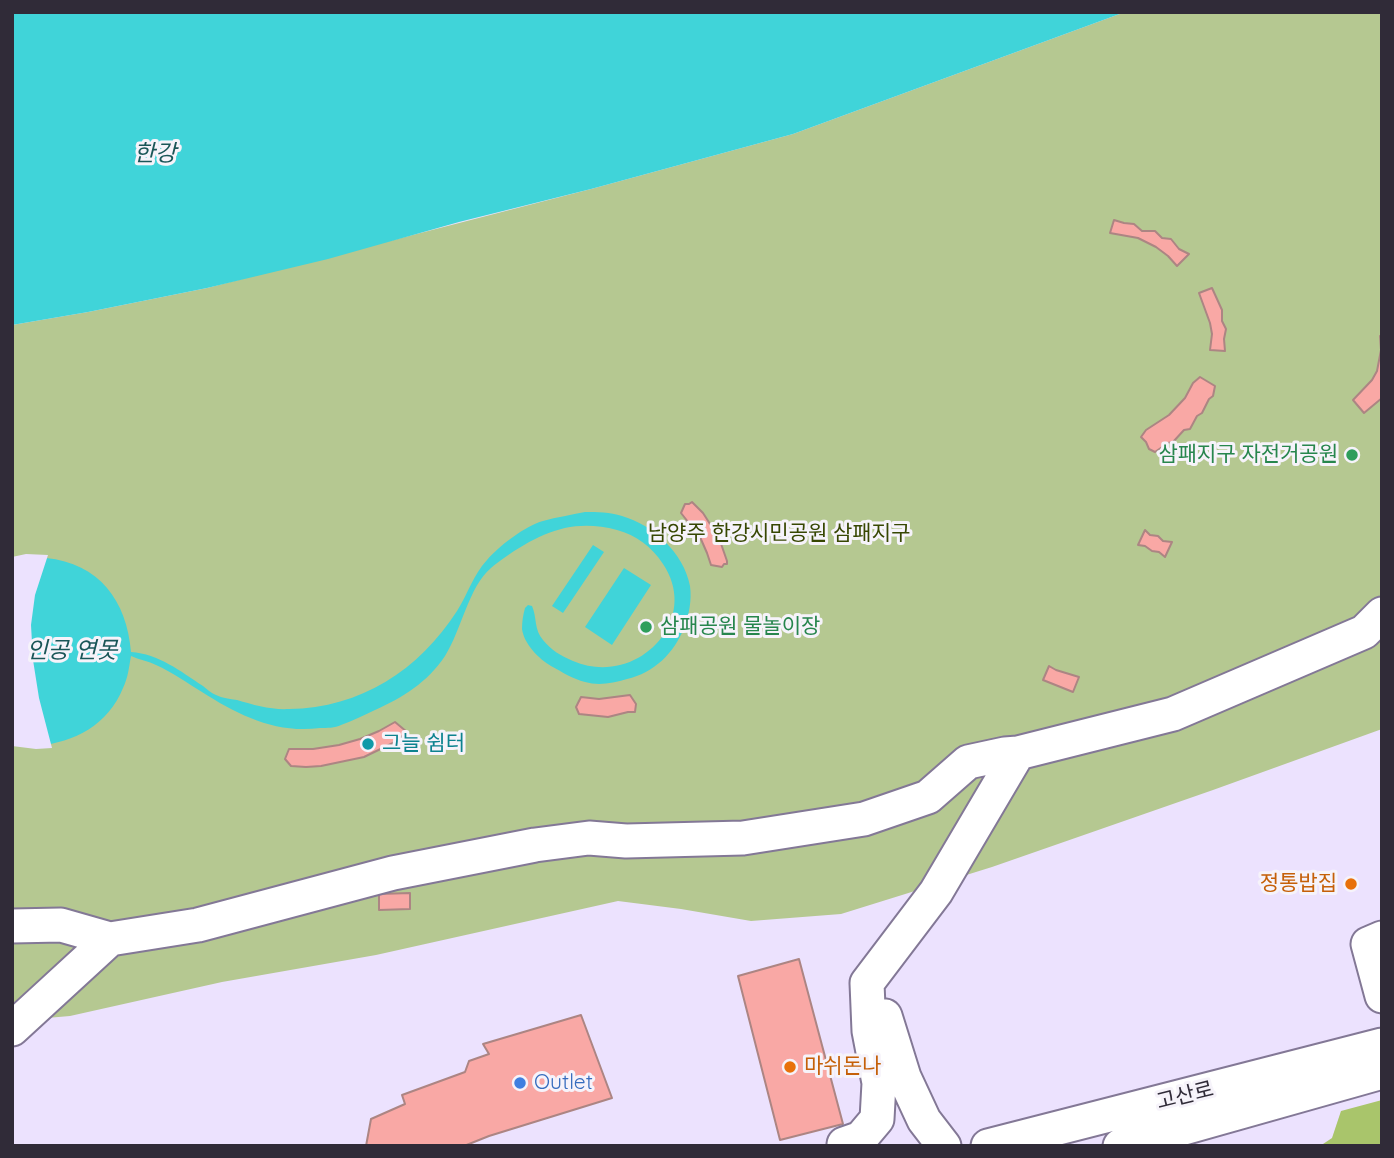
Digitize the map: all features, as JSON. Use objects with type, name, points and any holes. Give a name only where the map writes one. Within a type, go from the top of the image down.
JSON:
[{"type":"street","points":[[12,926],[61,925],[110,939],[198,925],[393,873],[535,845],[589,838],[626,841],[743,838],[864,819],[928,797],[968,762],[1018,753],[1172,714],[1364,632],[1382,614]]},
{"type":"street","points":[[841,1145],[861,1138],[877,1119],[879,1083],[870,1031],[867,983],[936,892],[1018,753]]},
{"type":"street","points":[[936,892],[927,926],[887,980],[885,1017],[909,1088],[925,1120],[944,1146]]},
{"type":"street","points":[[1382,938],[1368,944],[1382,996]]},
{"type":"street","points":[[12,1029],[110,939]]},
{"type":"street","name":"고산로","points":[[988,1146],[1382,1045]]},
{"type":"street","name":"고산로","points":[[1120,1146],[1158,1140],[1382,1072]]},
{"type":"green space","name":"남양주 한강시민공원 삼패지구","points":[[1125,12],[1382,12],[1382,729],[992,867],[841,914],[751,921],[618,901],[376,955],[222,982],[70,1016],[12,1021],[12,325],[207,288],[793,134]]},
{"type":"shaded area","points":[[1382,1100],[1382,1146],[1320,1146],[1332,1138],[1341,1111]]},
{"type":"water","name":"한강","points":[[12,12],[1125,12],[793,134],[328,259],[207,288],[12,325]]},
{"type":"water","name":"인공 연못","points":[[585,512],[617,515],[645,526],[656,533],[674,552],[687,574],[690,602],[680,637],[662,661],[637,676],[606,684],[581,681],[546,663],[526,640],[522,624],[528,605],[532,606],[540,636],[549,647],[573,661],[596,667],[619,665],[639,657],[656,644],[668,627],[674,607],[673,586],[654,552],[637,538],[624,532],[601,527],[571,527],[531,541],[493,567],[477,586],[451,646],[431,674],[395,700],[345,723],[334,727],[304,729],[258,721],[229,708],[162,668],[131,656],[127,676],[117,701],[99,722],[77,736],[37,746],[12,561],[42,558],[65,561],[95,576],[116,601],[123,616],[131,652],[151,656],[169,664],[214,694],[269,708],[315,707],[364,693],[406,668],[442,632],[482,566],[513,537],[543,521]]},
{"type":"water","points":[[593,545],[604,552],[563,613],[552,606]]},
{"type":"water","points":[[624,568],[651,585],[612,645],[585,627]]},
{"type":"pier","points":[[26,554],[48,555],[35,595],[31,625],[39,698],[52,748],[12,746],[12,557]]},
{"type":"building","points":[[1114,220],[1134,224],[1142,231],[1155,231],[1162,238],[1171,239],[1179,249],[1189,254],[1177,266],[1156,247],[1138,238],[1110,233]]},
{"type":"building","points":[[1212,288],[1222,310],[1222,321],[1226,329],[1225,351],[1210,350],[1210,323],[1199,293]]},
{"type":"building","points":[[1382,336],[1382,398],[1364,413],[1353,400],[1377,371],[1381,350]]},
{"type":"building","points":[[1200,377],[1215,386],[1213,396],[1202,413],[1197,416],[1190,429],[1184,430],[1173,442],[1155,452],[1149,449],[1141,437],[1146,430],[1169,415]]},
{"type":"building","points":[[692,502],[703,513],[719,538],[727,561],[722,567],[711,565],[700,537],[681,513],[685,504]]},
{"type":"building","points":[[1145,530],[1163,541],[1172,542],[1165,557],[1159,552],[1138,545]]},
{"type":"building","points":[[1049,666],[1079,677],[1073,692],[1043,680]]},
{"type":"building","points":[[630,695],[636,704],[635,712],[608,717],[579,714],[576,707],[581,697],[599,699]]},
{"type":"building","name":"그늘 쉼터","points":[[395,722],[407,732],[395,742],[364,757],[306,767],[291,766],[285,759],[289,749],[339,745],[360,739]]},
{"type":"building","points":[[410,893],[410,909],[379,910],[379,894]]},
{"type":"building","points":[[799,959],[843,1124],[780,1140],[738,976]]},
{"type":"building","name":"Outlet","points":[[581,1015],[612,1098],[464,1146],[366,1146],[371,1119],[405,1104],[402,1095],[465,1072],[469,1061],[489,1054],[483,1044]]},
{"type":"place","name":"삼패지구 자전거공원","points":[[1352,455]]},
{"type":"place","name":"삼패공원 물놀이장","points":[[646,627]]},
{"type":"place","name":"그늘 쉼터","points":[[368,744]]},
{"type":"place","name":"정통밥집","points":[[1351,884]]},
{"type":"place","name":"마쉬돈나","points":[[790,1067]]},
{"type":"place","name":"Outlet","points":[[520,1083]]}]
